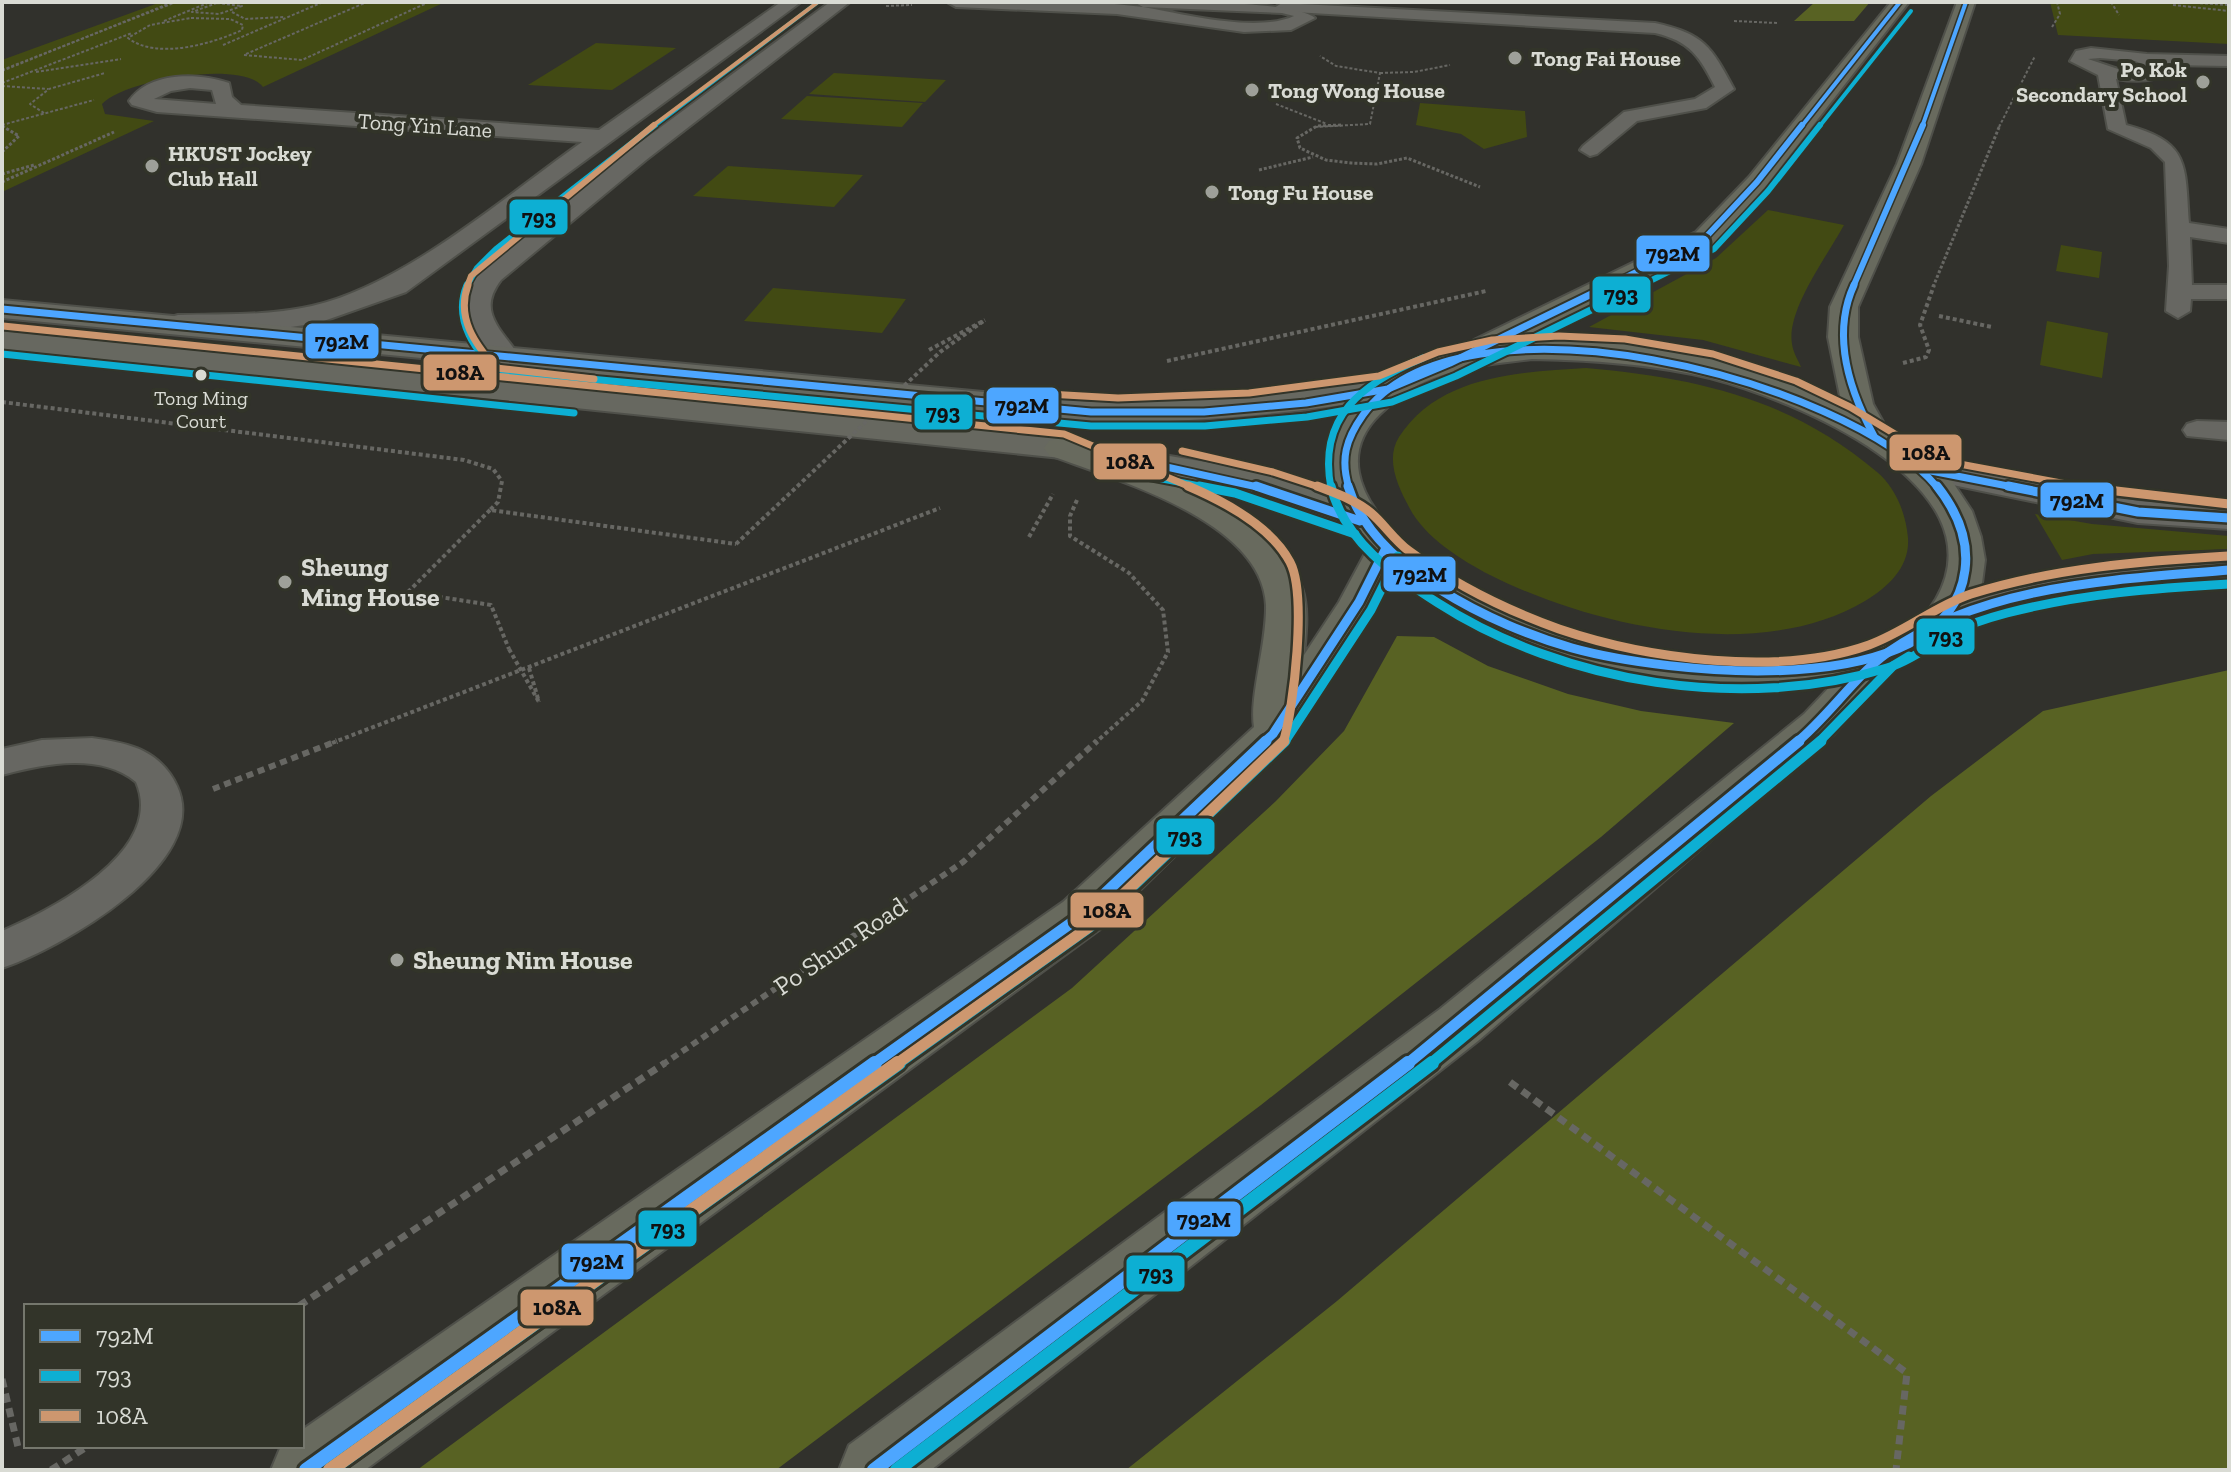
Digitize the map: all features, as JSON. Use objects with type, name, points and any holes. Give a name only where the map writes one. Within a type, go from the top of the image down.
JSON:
[{"type":"main road","points":[[2,309],[1091,412],[1204,412],[1306,403],[1388,389],[1450,363],[1705,238],[1798,131],[1900,2]]},
{"type":"main road","points":[[1874,436],[1857,404],[1848,369],[1843,337],[1844,307],[1909,164],[1966,2]]},
{"type":"main road","points":[[2,340],[1061,448],[1177,464],[1286,491],[1373,535],[1452,597],[1502,621],[1621,659],[1680,670],[1744,673],[1813,670],[1885,654]]},
{"type":"main road","points":[[874,1470],[1459,1025],[1819,724],[1885,654],[1943,619],[1967,578],[1967,546],[1956,515],[1926,470],[1874,436],[1815,404],[1770,385],[1674,360],[1578,350],[1532,350],[1450,363]]},
{"type":"main road","points":[[306,1470],[1081,916],[1273,734],[1339,634],[1373,535],[1342,479],[1343,445],[1359,414],[1388,389]]},
{"type":"main road","points":[[1061,448],[1214,512],[1261,549],[1279,571],[1286,623],[1273,734]]},
{"type":"street","points":[[164,324],[264,322],[318,314],[396,286],[792,2]]},
{"type":"street","points":[[505,357],[479,328],[474,313],[475,297],[491,274],[638,155],[841,2]]},
{"type":"street","points":[[956,2],[1117,9],[1221,24],[1283,25],[1304,20],[1302,13],[1282,8],[1143,2]]},
{"type":"street","name":"Tong Yin Lane","points":[[246,113],[605,137]]},
{"type":"street","points":[[1926,470],[2138,512],[2229,518]]},
{"type":"street","points":[[1943,619],[2026,595],[2145,577],[2229,570]]},
{"type":"lane","points":[[1282,8],[1329,14],[1655,28],[1687,34],[1701,44],[1725,89],[1700,104],[1631,116],[1590,150]]},
{"type":"lane","points":[[1304,20],[1329,14]]},
{"type":"lane","points":[[2144,59],[2160,66],[2162,72],[2133,75],[2106,71],[2084,64],[2078,57],[2103,53],[2144,59],[2229,61]]},
{"type":"lane","points":[[2106,71],[2117,129],[2146,136],[2170,150],[2175,162],[2178,302],[2229,292]]},
{"type":"lane","points":[[2178,228],[2229,236]]},
{"type":"lane","points":[[2197,430],[2229,431]]},
{"type":"lane","points":[[2,762],[64,750],[106,752],[138,762],[158,781],[163,808],[153,838],[121,878],[93,903],[46,932],[2,950]]},
{"type":"path","points":[[2,70],[175,2]]},
{"type":"path","points":[[2,84],[145,28],[199,19],[230,19],[243,25],[235,34],[187,46],[150,47],[129,42],[133,33],[145,28],[210,2]]},
{"type":"path","points":[[234,2],[242,6],[232,12],[206,15],[192,12],[201,6],[234,2]]},
{"type":"path","points":[[218,47],[323,2]]},
{"type":"path","points":[[367,2],[243,55],[302,60],[429,2]]},
{"type":"path","points":[[2045,38],[2060,14],[2057,2]]},
{"type":"path","points":[[2180,2],[2229,5]]},
{"type":"path","points":[[2173,5],[2229,11]]},
{"type":"path","points":[[232,12],[245,19],[289,17]]},
{"type":"path","points":[[199,19],[206,15]]},
{"type":"path","points":[[1317,47],[1323,60],[1336,66],[1380,73],[1414,72],[1450,65]]},
{"type":"path","points":[[1903,363],[1926,357],[1929,350],[1920,325],[1925,306],[1998,129],[2036,54]]},
{"type":"path","points":[[2,84],[49,89],[115,71]]},
{"type":"path","points":[[1380,73],[1370,124],[1329,124],[1307,130],[1297,138],[1300,148],[1315,156],[1365,164],[1407,158],[1480,187]]},
{"type":"path","points":[[44,113],[30,104],[49,89]]},
{"type":"path","points":[[2,125],[106,99]]},
{"type":"path","points":[[1276,104],[1329,124]]},
{"type":"path","points":[[2,125],[19,136],[2,152]]},
{"type":"path","points":[[2,182],[115,131]]},
{"type":"path","points":[[1259,170],[1315,156]]},
{"type":"path","points":[[2,174],[50,160]]},
{"type":"path","points":[[1156,362],[1247,346],[1496,289]]},
{"type":"path","points":[[1939,316],[1992,327]]},
{"type":"path","points":[[490,510],[736,544],[940,352],[985,320],[919,358]]},
{"type":"path","points":[[2,402],[464,460],[493,469],[502,481],[498,502],[408,592],[491,605],[509,649],[539,702],[529,668]]},
{"type":"path","points":[[1029,537],[1055,490]]},
{"type":"path","name":"Po Shun Road","points":[[302,1304],[910,901],[963,862],[1142,701],[1168,652],[1163,610],[1129,573],[1070,536],[1070,516],[1080,495]]},
{"type":"path","points":[[163,808],[940,508]]},
{"type":"path","points":[[1510,1082],[1907,1373],[1896,1470]]},
{"type":"path","points":[[2,1379],[18,1447]]},
{"type":"path","points":[[51,1470],[85,1448]]},
{"type":"green space","points":[[161,2],[445,2],[263,87],[251,79],[232,74],[209,74],[157,81],[114,95],[102,104],[105,114],[154,121],[2,192],[2,60]]},
{"type":"green space","points":[[1815,2],[1870,2],[1854,21],[1794,21]]},
{"type":"green space","points":[[2050,2],[2229,2],[2229,44],[2058,35]]},
{"type":"green space","points":[[596,43],[676,48],[612,90],[528,85]]},
{"type":"green space","points":[[834,73],[946,80],[925,102],[809,94]]},
{"type":"green space","points":[[807,96],[923,103],[902,127],[781,119]]},
{"type":"green space","points":[[1420,103],[1525,111],[1527,137],[1484,149],[1461,134],[1416,125]]},
{"type":"green space","points":[[728,166],[863,175],[834,207],[693,196]]},
{"type":"green space","points":[[1768,210],[1844,225],[1795,315],[1792,344],[1801,367],[1703,340],[1589,327],[1716,258]]},
{"type":"green space","points":[[2061,245],[2102,252],[2099,278],[2056,271]]},
{"type":"green space","points":[[773,288],[906,299],[882,333],[744,321]]},
{"type":"green space","points":[[2047,321],[2108,333],[2102,378],[2040,365]]},
{"type":"green space","points":[[1586,368],[1666,378],[1740,396],[1776,409],[1844,447],[1884,478],[1899,502],[1905,520],[1908,548],[1896,575],[1865,601],[1823,620],[1776,631],[1727,634],[1676,631],[1626,623],[1531,594],[1479,569],[1434,538],[1409,507],[1397,482],[1393,464],[1399,437],[1416,416],[1458,389],[1482,381],[1508,375]]},
{"type":"green space","points":[[2035,514],[2092,524],[2229,536],[2229,549],[2093,554],[2062,560]]},
{"type":"green space","points":[[1397,636],[1434,637],[1488,666],[1568,694],[1641,711],[1734,723],[1601,837],[1261,1105],[776,1470],[417,1470],[1072,988],[1276,801],[1344,731]]},
{"type":"green space","points":[[2229,670],[2229,1470],[1126,1470],[1337,1301],[1931,796],[2043,711]]},
{"type":"transit line","name":"793","points":[[818,2],[486,258],[469,279],[462,304],[468,332],[482,356],[504,371],[1091,426],[1205,426],[1307,417],[1392,402],[1456,376],[1714,249],[1768,191],[1911,11]]},
{"type":"transit line","name":"108A","points":[[594,379],[496,368],[472,336],[464,314],[471,276],[629,144],[818,2]]},
{"type":"transit line","name":"792M","points":[[2,309],[1091,412],[1204,412],[1306,403],[1388,389],[1450,363],[1705,238],[1757,182],[1900,2]]},
{"type":"transit line","name":"792M","points":[[1874,436],[1857,404],[1848,369],[1843,337],[1844,307],[1909,164],[1966,2]]},
{"type":"transit line","name":"108A","points":[[3,326],[1064,434],[1221,500],[1271,539],[1291,563],[1300,623],[1284,742],[1089,927],[330,1470]]},
{"type":"transit line","name":"108A","points":[[1030,393],[1118,398],[1249,393],[1379,376],[1438,352],[1492,340],[1559,336],[1625,339],[1713,354],[1796,381],[1850,407],[1938,460],[2077,487],[2229,504]]},
{"type":"transit line","name":"792M","points":[[1532,350],[1622,356],[1710,371],[1794,398],[1875,438],[1924,473],[1953,509],[1962,533],[1965,554],[1962,585],[1953,604],[1928,631],[1875,656],[1820,667],[1737,673],[1652,666],[1611,658],[1530,634],[1462,603],[1431,583],[1372,531],[1352,501],[1343,469],[1348,437],[1370,406],[1413,375],[1461,360],[1532,350]]},
{"type":"transit line","name":"793","points":[[2,354],[574,413]]},
{"type":"transit line","name":"793","points":[[1423,358],[1376,381],[1339,417],[1328,450],[1328,471],[1339,510],[1362,543],[1408,584],[1459,616],[1515,643],[1575,664],[1638,678],[1703,686],[1767,687],[1829,681],[1887,668],[1965,626],[2009,612],[2102,595],[2229,584]]},
{"type":"transit line","name":"108A","points":[[1182,451],[1273,472],[1361,506],[1399,543],[1429,565],[1460,585],[1527,617],[1597,640],[1707,658],[1775,660],[1844,652],[1886,638],[1960,598],[2003,585],[2098,567],[2228,556]]},
{"type":"transit line","name":"792M","points":[[1112,455],[1238,480],[1360,521]]},
{"type":"transit line","name":"793","points":[[1110,469],[1235,493],[1355,534]]},
{"type":"transit line","name":"792M","points":[[1926,470],[2138,512],[2229,518]]},
{"type":"transit line","name":"792M","points":[[306,1470],[1081,916],[1273,734],[1359,602],[1385,550]]},
{"type":"transit line","name":"793","points":[[330,1470],[1091,926],[1284,743],[1371,610],[1398,556]]},
{"type":"transit line","name":"792M","points":[[874,1470],[1459,1025],[1819,724],[1885,654],[1943,619],[2026,595],[2145,577],[2229,570]]},
{"type":"transit line","name":"793","points":[[897,1470],[1468,1036],[1828,735],[1894,665],[1909,656]]},
{"type":"place","name":"Tong Fai House","points":[[1515,58]]},
{"type":"place","name":"Po Kok Secondary School","points":[[2203,82]]},
{"type":"place","name":"Tong Wong House","points":[[1252,90]]},
{"type":"place","name":"HKUST Jockey Club Hall","points":[[152,166]]},
{"type":"place","name":"Tong Fu House","points":[[1212,192]]},
{"type":"place","name":"Tong Ming Court","points":[[201,375]]},
{"type":"place","name":"Sheung Ming House","points":[[285,582]]},
{"type":"place","name":"Sheung Nim House","points":[[397,960]]}]
